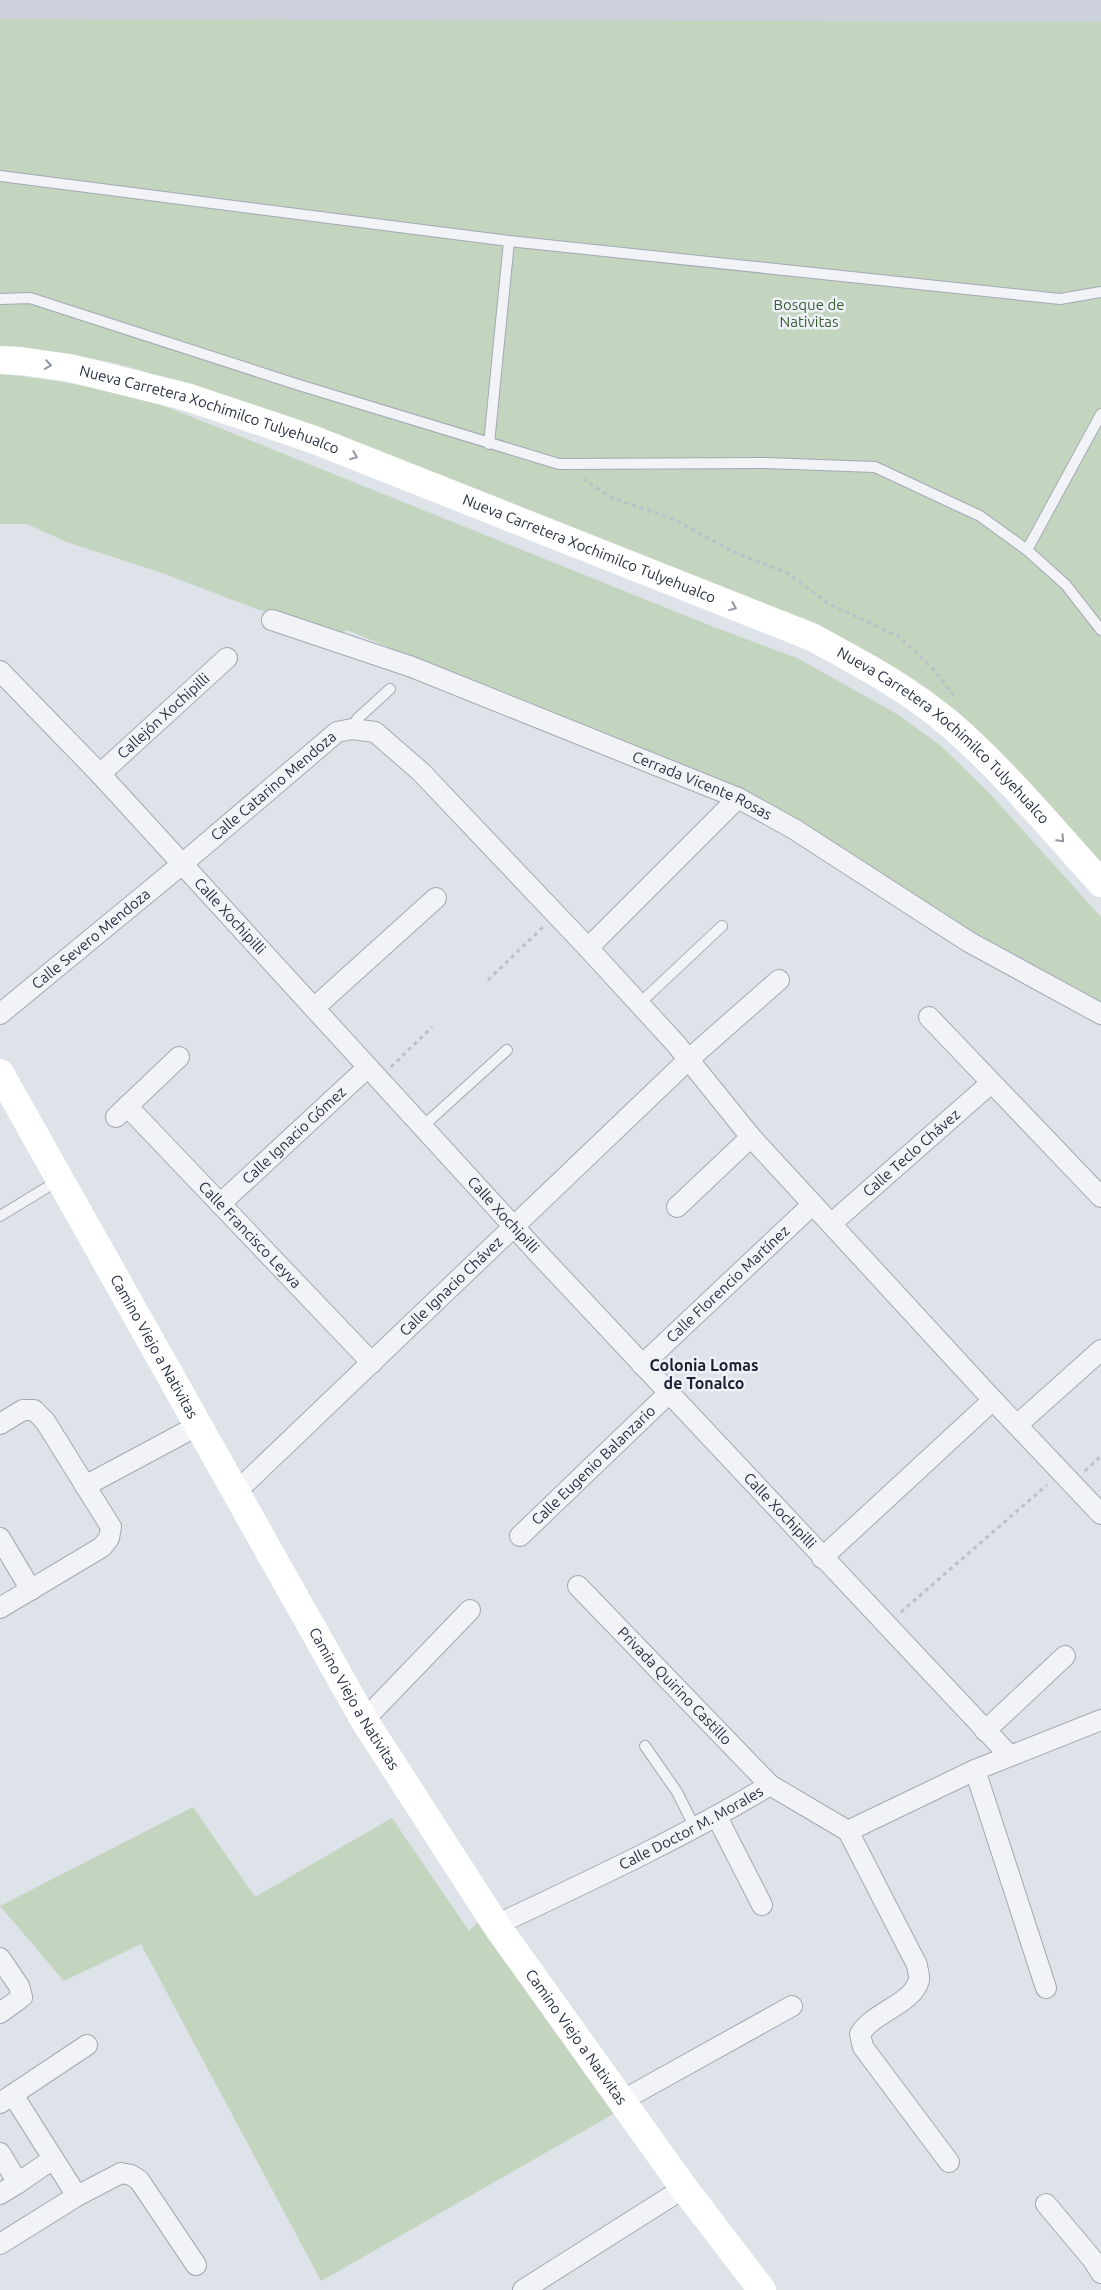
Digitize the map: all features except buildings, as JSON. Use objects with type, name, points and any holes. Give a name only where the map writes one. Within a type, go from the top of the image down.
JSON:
[{"type":"street","name":"Nueva Carretera Xochimilco Tulyehualco","points":[[0,360],[70,368],[187,397],[294,433],[812,637],[860,663],[914,696],[950,725],[984,756],[1101,883]]},
{"type":"street","name":"Cerrada Vicente Rosas","points":[[272,620],[412,667],[738,798],[794,829],[969,942],[1101,1014]]},
{"type":"street","name":"Callejón Xochipilli","points":[[100,774],[227,658]]},
{"type":"street","name":"Calle Xochipilli","points":[[0,671],[100,774],[181,865],[515,1228],[822,1558],[1010,1756]]},
{"type":"street","name":"Calle Catarino Mendoza","points":[[181,865],[337,732],[352,729],[375,732],[421,772],[557,915]]},
{"type":"street","points":[[588,948],[738,798]]},
{"type":"street","name":"Calle Severo Mendoza","points":[[0,1014],[181,865]]},
{"type":"street","points":[[314,1008],[436,898]]},
{"type":"street","points":[[557,915],[688,1060],[751,1137],[993,1400],[1101,1514]]},
{"type":"street","name":"Calle Ignacio Chávez","points":[[235,1493],[515,1228],[688,1060],[779,980]]},
{"type":"street","points":[[929,1017],[1101,1197]]},
{"type":"street","name":"Calle Francisco Leyva","points":[[179,1057],[122,1112],[220,1204],[372,1363]]},
{"type":"street","name":"Camino Viejo a Nativitas","points":[[0,1073],[364,1720],[496,1925],[623,2100],[684,2188],[762,2290]]},
{"type":"street","name":"Calle Ignacio Gómez","points":[[220,1204],[373,1073]]},
{"type":"street","name":"Calle Teclo Chávez","points":[[832,1223],[991,1083]]},
{"type":"street","points":[[678,1207],[751,1137]]},
{"type":"street","name":"Calle Florencio Martínez","points":[[642,1365],[813,1204]]},
{"type":"street","points":[[1017,1425],[1101,1350]]},
{"type":"street","name":"Calle Eugenio Balanzario","points":[[520,1536],[669,1393]]},
{"type":"street","points":[[822,1558],[993,1400]]},
{"type":"street","points":[[0,1424],[23,1410],[34,1410],[44,1421],[111,1527],[109,1538],[102,1547],[0,1608]]},
{"type":"street","points":[[85,1486],[197,1426]]},
{"type":"street","points":[[0,1538],[31,1590]]},
{"type":"street","name":"Privada Quirino Castillo","points":[[578,1586],[770,1785]]},
{"type":"street","points":[[364,1720],[470,1610]]},
{"type":"street","points":[[985,1730],[1065,1656]]},
{"type":"street","points":[[950,2162],[863,2047],[860,2034],[865,2025],[911,1994],[919,1980],[917,1964],[848,1831],[975,1770],[1101,1720]]},
{"type":"street","points":[[975,1770],[1046,1988]]},
{"type":"street","name":"Calle Doctor M. Morales","points":[[496,1925],[645,1855],[717,1817],[770,1785],[848,1831]]},
{"type":"street","points":[[717,1817],[762,1905]]},
{"type":"street","points":[[0,1958],[19,1986],[22,1997],[0,2013]]},
{"type":"street","points":[[623,2100],[792,2006]]},
{"type":"street","points":[[76,2196],[53,2159],[6,2099],[87,2045]]},
{"type":"street","points":[[0,2153],[18,2183]]},
{"type":"street","points":[[0,2194],[53,2159]]},
{"type":"street","points":[[0,2244],[76,2196],[122,2173],[131,2175],[139,2180],[196,2265]]},
{"type":"street","points":[[523,2290],[684,2188]]},
{"type":"street","points":[[1046,2204],[1093,2260],[1101,2273]]},
{"type":"lane","points":[[0,176],[509,241],[1060,298],[1101,292]]},
{"type":"lane","points":[[489,444],[509,241]]},
{"type":"lane","points":[[0,299],[30,298],[299,385],[559,464],[765,463],[875,467],[980,516],[1027,550],[1066,585],[1101,630]]},
{"type":"lane","points":[[1027,550],[1101,414]]},
{"type":"lane","points":[[352,729],[357,718],[390,689]]},
{"type":"lane","points":[[639,1004],[722,926]]},
{"type":"lane","points":[[422,1126],[507,1050]]},
{"type":"lane","points":[[0,1216],[60,1180]]},
{"type":"lane","points":[[645,1746],[677,1792],[694,1828]]},
{"type":"path","points":[[488,980],[557,915]]},
{"type":"path","points":[[373,1073],[432,1027]]},
{"type":"path","points":[[886,1626],[1062,1471]]},
{"type":"shaded area","points":[[0,0],[1101,0],[1101,22],[0,19]]},
{"type":"green space","name":"Bosque de Nativitas","points":[[0,19],[1101,22],[1101,877],[904,685],[223,401],[165,379],[97,359],[49,352],[0,349]]},
{"type":"green space","points":[[0,374],[74,384],[147,399],[714,627],[797,658],[897,714],[940,745],[991,795],[1101,917],[1101,1022],[788,817],[731,784],[570,721],[562,739],[423,680],[431,665],[347,630],[339,634],[270,614],[162,573],[67,542],[27,524],[0,524]]},
{"type":"green space","points":[[193,1807],[255,1897],[392,1818],[469,1931],[478,1922],[615,2113],[321,2281],[141,1944],[64,1981],[0,1906]]},
{"type":"district","name":"Colonia Lomas de Tonalco","points":[[704,1374]]}]
